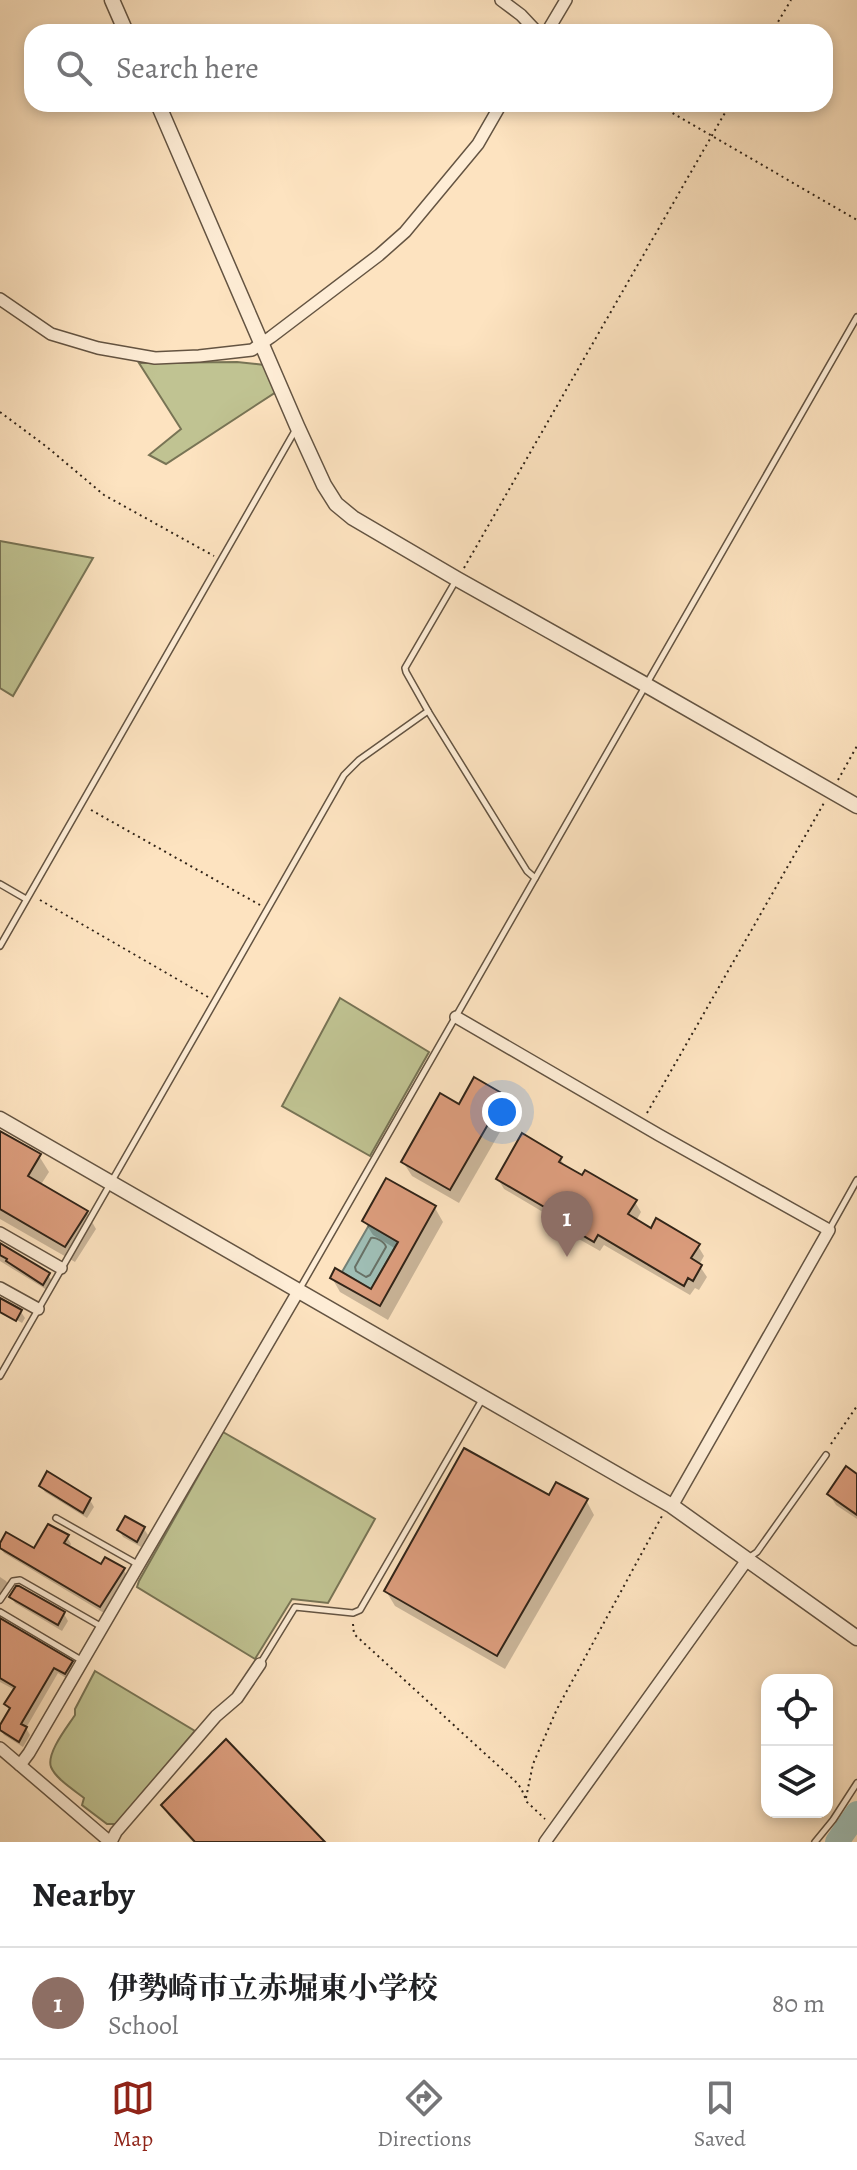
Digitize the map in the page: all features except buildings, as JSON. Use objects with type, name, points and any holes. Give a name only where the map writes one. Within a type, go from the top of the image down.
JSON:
[{"type":"street","points":[[112,0],[122,24]]},
{"type":"street","points":[[501,0],[529,24]]},
{"type":"street","points":[[552,24],[566,0]]},
{"type":"street","points":[[161,112],[297,426],[324,485],[343,511],[857,806]]},
{"type":"street","points":[[0,299],[51,334],[79,344],[132,355],[155,358],[252,350],[405,232],[478,144],[496,112]]},
{"type":"street","points":[[456,1017],[829,1230],[672,1506]]},
{"type":"street","points":[[0,1119],[672,1506],[857,1638]]},
{"type":"street","points":[[0,1233],[61,1268]]},
{"type":"street","points":[[0,1288],[38,1309]]},
{"type":"street","points":[[20,1765],[299,1290]]},
{"type":"street","points":[[545,1842],[747,1560]]},
{"type":"street","points":[[0,1748],[110,1842],[166,1772],[216,1716],[237,1698],[260,1664]]},
{"type":"lane","points":[[299,1290],[857,317]]},
{"type":"lane","points":[[0,946],[297,426]]},
{"type":"lane","points":[[457,579],[405,668],[428,711],[527,871],[535,878]]},
{"type":"lane","points":[[0,1376],[344,775],[359,760],[428,711]]},
{"type":"lane","points":[[0,884],[28,897]]},
{"type":"lane","points":[[829,1230],[857,1180]]},
{"type":"lane","points":[[260,1664],[295,1607],[353,1613],[367,1602],[483,1397]]},
{"type":"lane","points":[[747,1560],[757,1552],[826,1455]]},
{"type":"lane","points":[[56,1518],[139,1565]]},
{"type":"lane","points":[[0,1600],[13,1581],[20,1580],[103,1627]]},
{"type":"lane","points":[[0,1612],[83,1661]]},
{"type":"lane","points":[[815,1842],[857,1783]]},
{"type":"path","points":[[777,24],[791,0]]},
{"type":"path","points":[[671,112],[857,220]]},
{"type":"path","points":[[457,579],[725,112]]},
{"type":"path","points":[[0,412],[104,495],[221,560]]},
{"type":"path","points":[[641,1125],[857,746]]},
{"type":"path","points":[[81,804],[268,909]]},
{"type":"path","points":[[28,897],[215,1002]]},
{"type":"path","points":[[826,1455],[857,1406]]},
{"type":"path","points":[[526,1798],[533,1764],[557,1709],[659,1519],[672,1506]]},
{"type":"path","points":[[353,1613],[354,1634],[515,1781],[532,1808],[556,1827]]},
{"type":"green space","points":[[237,362],[265,365],[276,392],[166,464],[149,455],[181,429],[139,363]]},
{"type":"green space","points":[[0,541],[93,558],[13,696],[0,688]]},
{"type":"green space","points":[[340,998],[429,1052],[370,1156],[282,1106]]},
{"type":"green space","points":[[223,1432],[375,1519],[328,1603],[292,1599],[255,1659],[137,1587]]},
{"type":"green space","points":[[95,1671],[195,1731],[116,1824],[107,1824],[82,1805],[84,1798],[61,1780],[53,1771],[50,1761]]},
{"type":"water","points":[[369,1225],[398,1242],[371,1289],[342,1272]]},
{"type":"waterway","points":[[837,1842],[857,1813]]},
{"type":"place","name":"伊勢崎市立赤堀東小学校","points":[[567,1257]]}]
